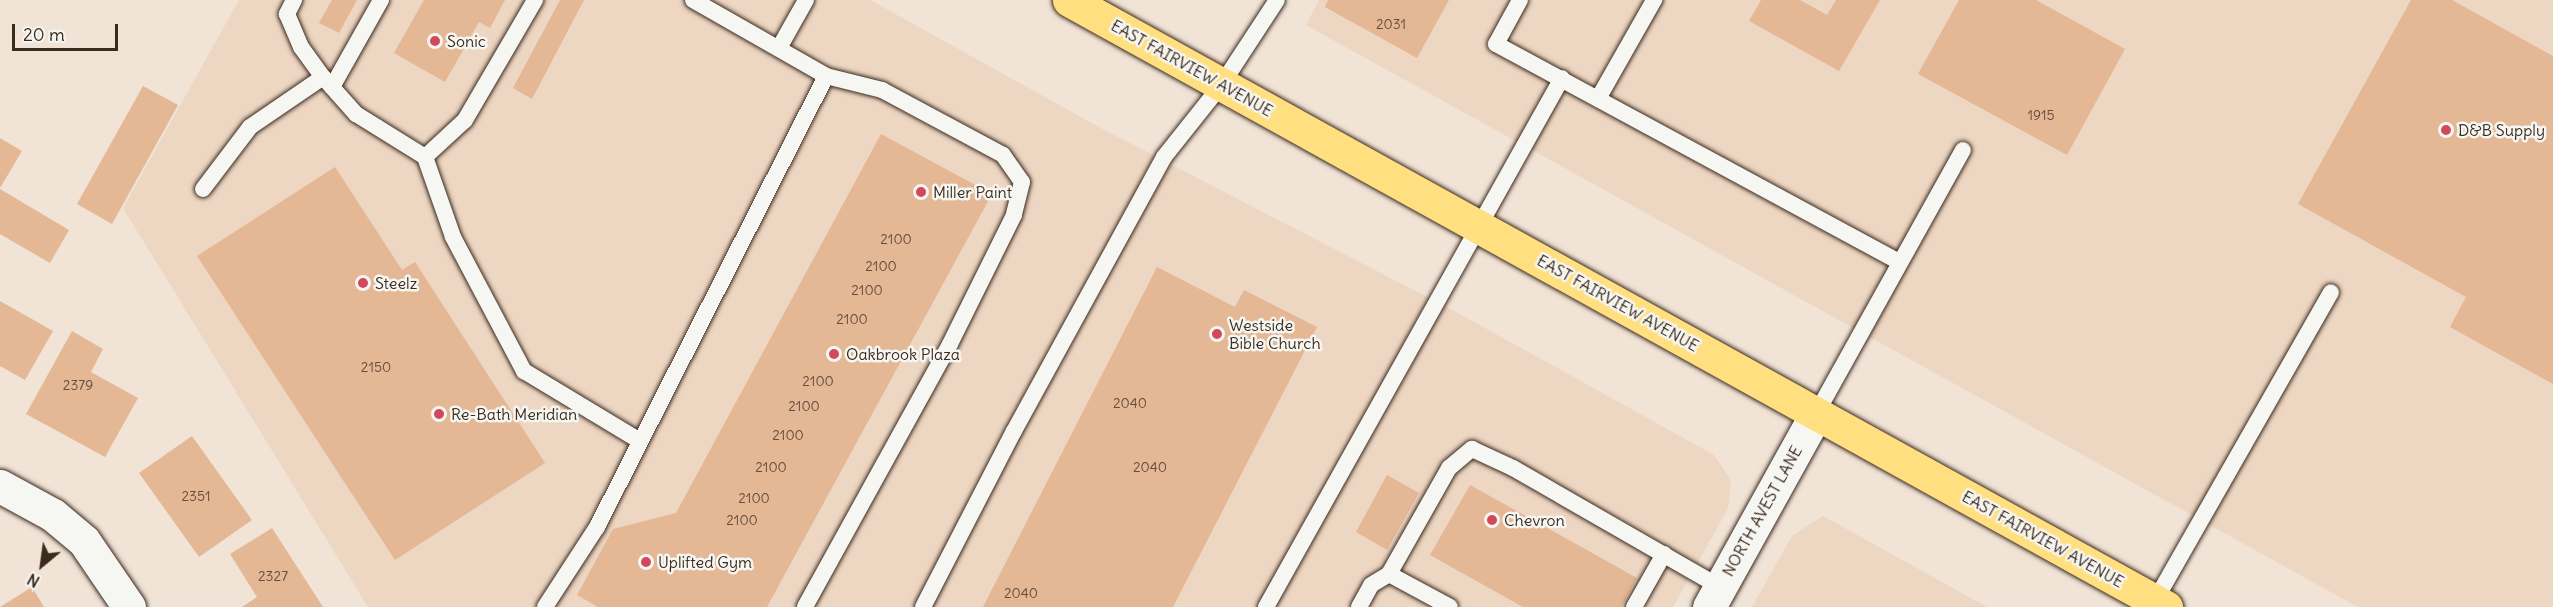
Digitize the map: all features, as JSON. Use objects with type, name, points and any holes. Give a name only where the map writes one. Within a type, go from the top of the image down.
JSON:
[{"type":"main road","name":"EAST FAIRVIEW AVENUE","points":[[1069,0],[2158,605]]},
{"type":"street","name":"NORTH AVEST LANE","points":[[1714,597],[1816,414]]},
{"type":"street","points":[[0,486],[53,515],[84,541],[129,607]]},
{"type":"lane","points":[[294,0],[287,14],[300,47],[327,82],[356,114],[425,157],[453,237],[524,371],[640,441]]},
{"type":"lane","points":[[203,189],[250,127],[327,82],[381,0]]},
{"type":"lane","points":[[425,157],[465,120],[535,0]]},
{"type":"lane","points":[[693,0],[826,76],[882,90],[993,149],[1003,155],[1022,182],[1014,215],[950,344],[805,607]]},
{"type":"lane","points":[[779,48],[806,0]]},
{"type":"lane","points":[[923,607],[1014,431],[1164,157],[1222,84],[1277,0]]},
{"type":"lane","points":[[1520,0],[1496,44],[1599,97],[1900,262]]},
{"type":"lane","points":[[1599,97],[1654,0]]},
{"type":"lane","points":[[545,607],[597,527],[826,76]]},
{"type":"lane","points":[[1266,607],[1562,78]]},
{"type":"lane","points":[[1816,414],[1963,150]]},
{"type":"lane","points":[[2158,605],[2331,292]]},
{"type":"lane","points":[[1359,607],[1371,585],[1389,574],[1449,468],[1472,449],[1664,554],[1714,597]]},
{"type":"lane","points":[[1634,607],[1664,554]]},
{"type":"lane","points":[[1389,574],[1450,607]]},
{"type":"shaded area","points":[[239,0],[870,0],[1095,125],[1458,313],[1714,455],[1731,480],[1728,508],[1673,607],[368,607],[123,208]]},
{"type":"shaded area","points":[[1319,0],[2553,0],[2553,607],[2358,607],[1306,25]]},
{"type":"shaded area","points":[[1823,516],[1987,607],[1752,607],[1792,536]]},
{"type":"building","points":[[332,0],[357,0],[339,33],[319,23]]},
{"type":"building","name":"Sonic","points":[[424,0],[505,0],[490,28],[479,22],[445,82],[394,53]]},
{"type":"building","points":[[560,0],[584,0],[532,99],[513,88]]},
{"type":"building","points":[[1328,0],[1449,0],[1417,58],[1325,7]]},
{"type":"building","points":[[1761,0],[1800,0],[1827,15],[1836,0],[1880,0],[1839,71],[1749,21]]},
{"type":"building","points":[[1959,0],[2036,0],[2125,49],[2067,155],[1918,74]]},
{"type":"building","name":"D&B Supply","points":[[2411,0],[2452,0],[2553,56],[2553,384],[2450,327],[2466,297],[2298,204]]},
{"type":"building","points":[[143,86],[178,105],[112,224],[77,204]]},
{"type":"building","name":"Oakbrook Plaza","points":[[881,134],[992,194],[767,607],[598,607],[577,595],[613,529],[676,513]]},
{"type":"building","points":[[0,138],[22,151],[0,188]]},
{"type":"building","points":[[335,167],[402,270],[415,262],[545,463],[395,560],[197,256]]},
{"type":"building","points":[[0,189],[69,230],[50,263],[0,234]]},
{"type":"building","points":[[1157,267],[1235,307],[1244,290],[1317,327],[1173,607],[983,607]]},
{"type":"building","points":[[0,301],[53,331],[25,380],[0,366]]},
{"type":"building","points":[[72,331],[103,349],[91,372],[138,398],[105,457],[26,414]]},
{"type":"building","points":[[192,436],[252,520],[199,557],[139,473]]},
{"type":"building","points":[[1387,475],[1419,493],[1387,550],[1356,532]]},
{"type":"building","name":"Chevron","points":[[1470,485],[1637,578],[1621,607],[1523,607],[1430,555]]},
{"type":"building","points":[[272,528],[323,607],[242,607],[257,597],[230,554]]},
{"type":"building","points":[[32,587],[44,607],[0,607]]},
{"type":"place","name":"Sonic","points":[[435,41]]},
{"type":"place","name":"D&B Supply","points":[[2446,130]]},
{"type":"place","name":"Miller Paint","points":[[921,192]]},
{"type":"place","name":"Steelz","points":[[363,283]]},
{"type":"place","name":"Westside Bible Church","points":[[1217,334]]},
{"type":"place","name":"Oakbrook Plaza","points":[[834,354]]},
{"type":"place","name":"Re-Bath Meridian","points":[[439,414]]},
{"type":"place","name":"Chevron","points":[[1492,520]]},
{"type":"place","name":"Uplifted Gym","points":[[646,562]]}]
